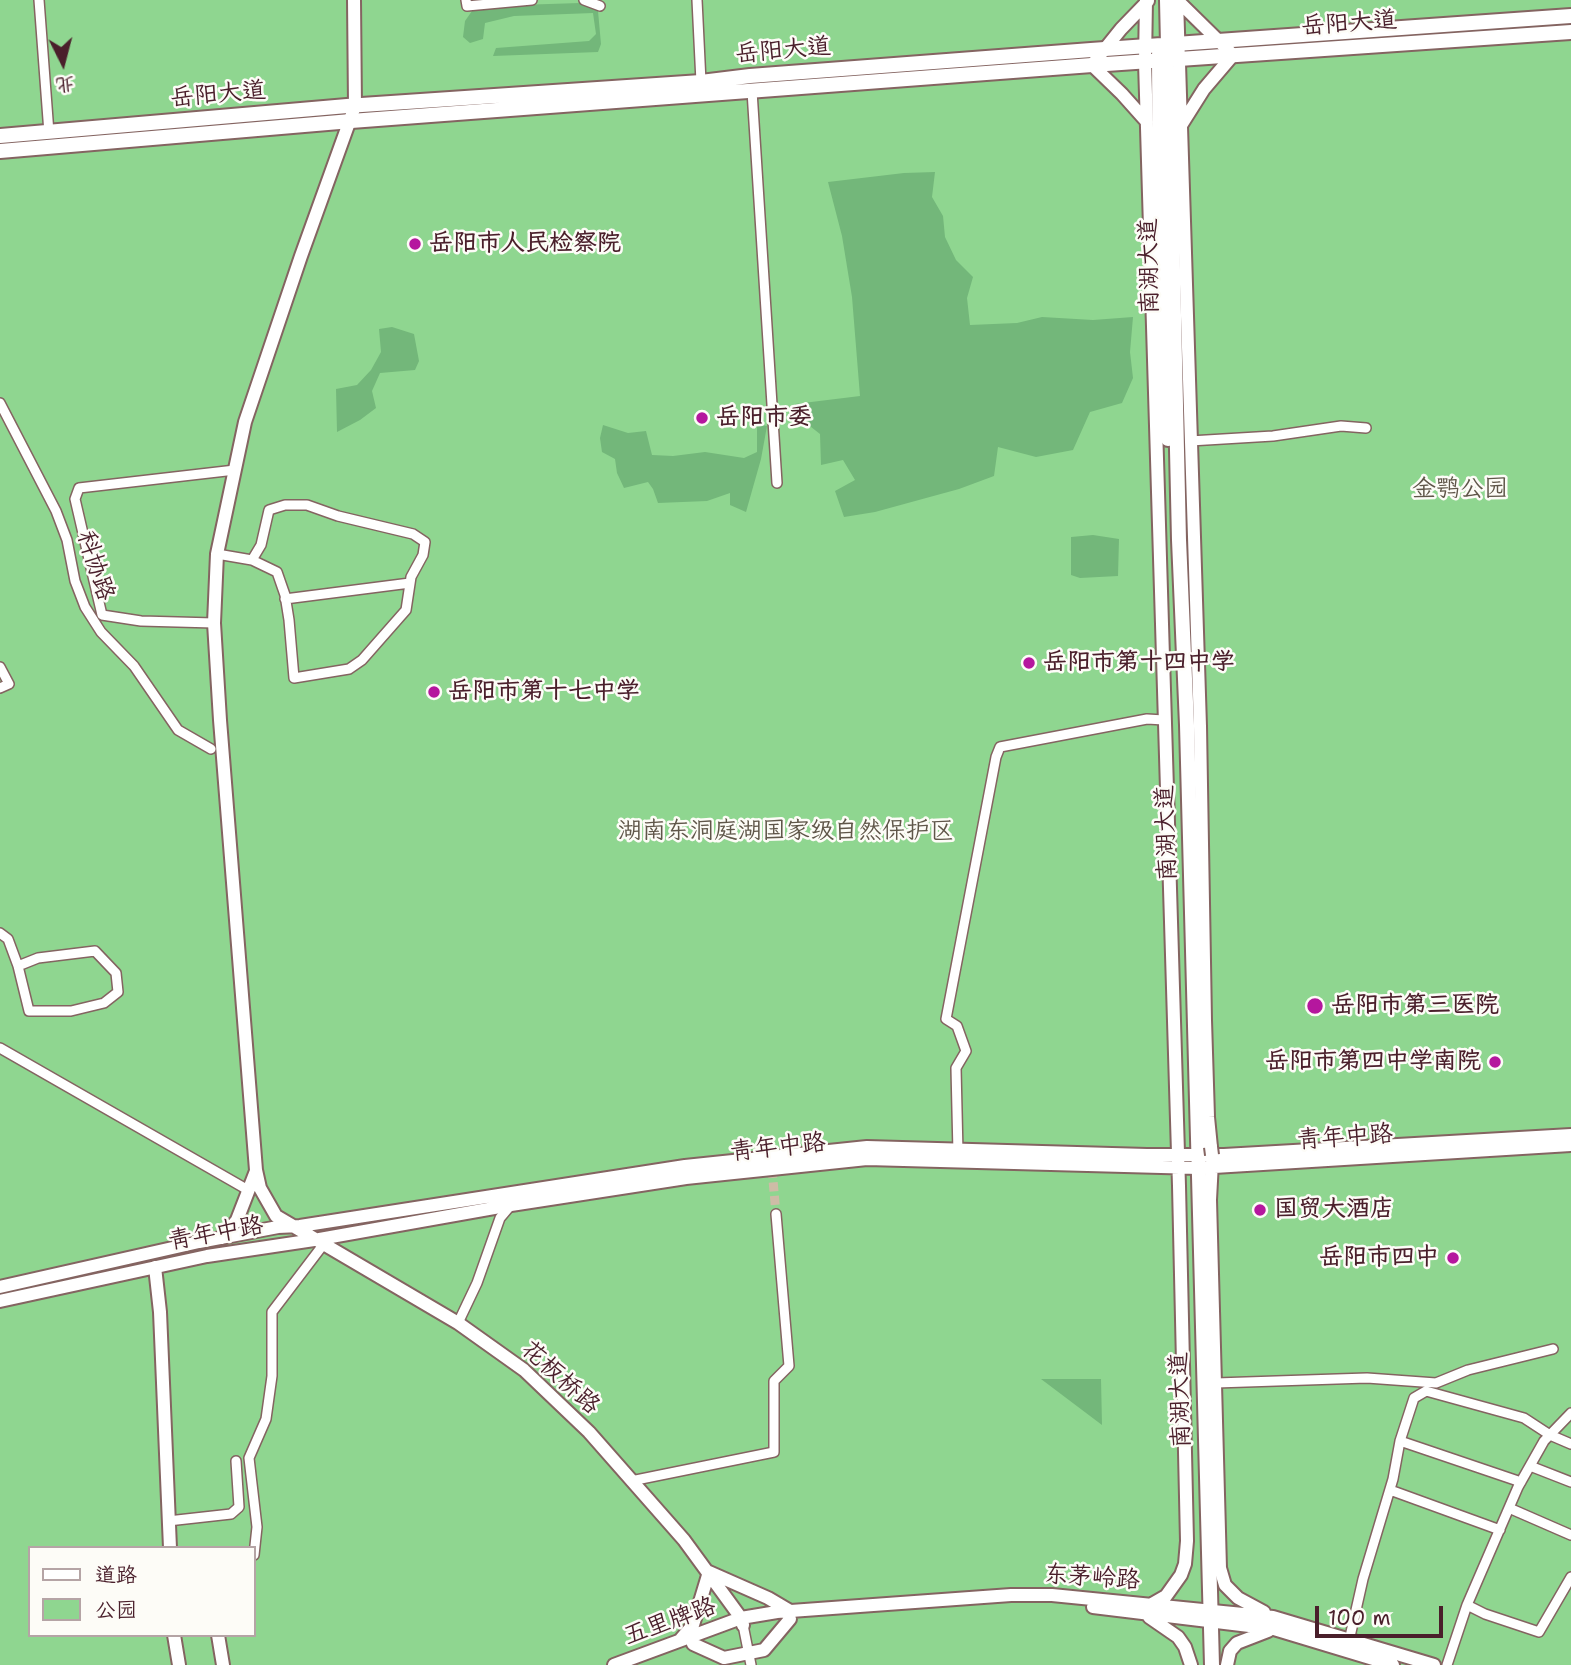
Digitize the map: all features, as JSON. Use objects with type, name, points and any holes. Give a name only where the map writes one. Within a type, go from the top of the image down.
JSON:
[{"type":"main road","points":[[346,0],[351,106]]},
{"type":"main road","points":[[222,1238],[236,1220],[256,1170],[229,856],[214,623],[217,554],[249,409],[351,121],[354,0]]},
{"type":"main road","name":"南湖大道","points":[[1167,0],[1163,46],[1165,141],[1187,724],[1206,1616],[1212,1665]]},
{"type":"main road","points":[[1150,1],[1092,65],[1147,122],[1165,141],[1181,126],[1204,89],[1233,55],[1177,0],[1163,46],[1163,61],[1147,122],[1164,720],[1196,1160],[1185,1564],[1167,1596],[1152,1604]]},
{"type":"main road","name":"南湖大道","points":[[1150,1],[1163,46]]},
{"type":"main road","name":"岳阳大道","points":[[0,136],[351,106],[1571,16]]},
{"type":"main road","name":"岳阳大道","points":[[0,152],[351,121],[1571,32]]},
{"type":"main road","points":[[1163,61],[1181,126],[1208,1117],[1196,1160],[1210,1200],[1220,1568],[1225,1585],[1238,1598],[1274,1623],[1237,1643],[1230,1651],[1227,1665]]},
{"type":"main road","name":"青年中路","points":[[1196,1160],[1571,1135]]},
{"type":"main road","name":"青年中路","points":[[0,1301],[207,1256],[319,1242],[512,1205],[686,1178],[867,1159],[958,1156],[1196,1160],[1571,1145]]},
{"type":"main road","name":"青年中路","points":[[0,1287],[222,1238],[685,1166],[867,1147],[958,1156]]},
{"type":"main road","name":"花板桥路","points":[[256,1170],[260,1188],[276,1216],[458,1324],[524,1370],[589,1432],[631,1480],[709,1572],[742,1621]]},
{"type":"main road","points":[[155,1267],[160,1312],[170,1546]]},
{"type":"main road","points":[[709,1572],[768,1598],[790,1615],[764,1650],[750,1659],[724,1658],[686,1642],[709,1572]]},
{"type":"main road","name":"东茅岭路","points":[[742,1621],[1011,1595],[1052,1595],[1152,1604],[1206,1616]]},
{"type":"main road","name":"东茅岭路","points":[[790,1615],[1012,1601],[1052,1601],[1136,1612],[1274,1623],[1349,1640],[1434,1665]]},
{"type":"main road","points":[[1136,1612],[1156,1620],[1178,1637],[1185,1647],[1191,1665]]},
{"type":"main road","name":"南湖大道","points":[[1202,1665],[1206,1616]]},
{"type":"main road","name":"五里牌路","points":[[614,1665],[742,1621]]},
{"type":"main road","name":"东茅岭路","points":[[1274,1623],[1393,1665]]},
{"type":"main road","points":[[174,1637],[179,1665]]},
{"type":"main road","points":[[218,1637],[223,1665]]},
{"type":"main road","name":"五里牌路","points":[[636,1665],[686,1642]]},
{"type":"street","points":[[38,0],[49,133]]},
{"type":"street","points":[[466,0],[467,5],[532,0]]},
{"type":"street","points":[[584,0],[600,6]]},
{"type":"street","points":[[697,0],[701,82]]},
{"type":"street","points":[[751,91],[777,483]]},
{"type":"street","name":"科协路","points":[[0,402],[56,511],[67,540],[75,581],[85,607],[101,632],[134,666],[178,730],[211,750]]},
{"type":"street","points":[[1189,441],[1272,436],[1341,426],[1366,428]]},
{"type":"street","points":[[214,623],[141,621],[102,615],[75,499],[79,488],[235,470]]},
{"type":"street","points":[[217,554],[252,560],[277,572],[285,599],[294,678],[349,669],[362,660],[406,610],[410,583],[423,555],[425,542],[413,534],[307,505],[285,505],[268,510],[261,545],[252,560]]},
{"type":"street","points":[[285,599],[410,583]]},
{"type":"street","points":[[0,667],[9,684],[0,688]]},
{"type":"street","points":[[958,1156],[956,1068],[966,1051],[957,1026],[946,1019],[1000,747],[1147,719],[1164,720]]},
{"type":"street","points":[[0,933],[8,939],[29,1011],[71,1011],[104,1003],[118,992],[116,974],[95,951],[38,958],[18,966]]},
{"type":"street","points":[[0,1048],[248,1190]]},
{"type":"street","points":[[458,1324],[477,1283],[500,1218],[512,1205]]},
{"type":"street","points":[[631,1480],[774,1452],[774,1381],[789,1366],[776,1214]]},
{"type":"street","points":[[255,1546],[257,1527],[249,1458],[266,1419],[272,1376],[272,1312],[319,1242]]},
{"type":"street","points":[[1216,1383],[1367,1378],[1436,1383],[1468,1370],[1553,1349]]},
{"type":"street","points":[[1349,1640],[1363,1579],[1390,1490],[1400,1441],[1414,1398],[1426,1391],[1524,1418],[1550,1435],[1571,1444]]},
{"type":"street","points":[[1447,1665],[1467,1605],[1521,1482],[1550,1435],[1571,1413]]},
{"type":"street","points":[[1400,1441],[1521,1482]]},
{"type":"street","points":[[168,1521],[231,1514],[239,1507],[236,1461]]},
{"type":"street","points":[[1530,1466],[1571,1482]]},
{"type":"street","points":[[1390,1490],[1500,1530]]},
{"type":"street","points":[[1509,1508],[1571,1535]]},
{"type":"street","points":[[1467,1605],[1539,1632],[1571,1577]]},
{"type":"street","points":[[742,1621],[750,1659]]},
{"type":"green space","name":"湖南东洞庭湖国家级自然保护区","points":[[0,0],[1571,0],[1571,1665],[0,1665]]},
{"type":"green space","points":[[580,0],[597,0],[601,44],[598,52],[493,56],[496,48],[589,41],[596,34],[593,13],[514,16],[485,23],[483,39],[470,43],[463,37],[465,21],[472,11],[518,5],[580,3]]},
{"type":"green space","points":[[935,172],[932,197],[943,216],[945,237],[956,260],[973,277],[967,298],[970,325],[1017,323],[1042,317],[1093,320],[1133,317],[1130,352],[1133,378],[1122,403],[1090,412],[1073,450],[1036,457],[998,447],[994,476],[959,489],[875,512],[844,517],[835,491],[855,480],[843,460],[821,465],[820,434],[806,423],[791,419],[795,404],[860,396],[852,297],[842,236],[828,182]]},
{"type":"green space","points":[[392,327],[414,334],[419,361],[415,370],[380,373],[372,391],[376,408],[337,432],[336,389],[357,385],[371,370],[381,352],[379,329]]},
{"type":"green space","points":[[757,424],[767,426],[746,512],[730,505],[730,493],[707,501],[658,503],[648,482],[624,488],[617,473],[615,459],[602,452],[600,438],[603,425],[628,433],[646,431],[652,455],[673,456],[705,452],[744,458],[757,452]]},
{"type":"green space","points":[[1093,535],[1119,539],[1118,576],[1080,578],[1071,575],[1071,537]]},
{"type":"green space","points":[[1041,1379],[1101,1379],[1102,1425]]},
{"type":"tunnel","points":[[772,1169],[776,1214]]},
{"type":"place","name":"岳阳市人民检察院","points":[[415,244]]},
{"type":"place","name":"岳阳市委","points":[[702,418]]},
{"type":"place","name":"岳阳市第十四中学","points":[[1029,663]]},
{"type":"place","name":"岳阳市第十七中学","points":[[434,692]]},
{"type":"place","name":"岳阳市第三医院","points":[[1315,1006]]},
{"type":"place","name":"岳阳市第四中学南院","points":[[1495,1062]]},
{"type":"place","name":"国贸大酒店","points":[[1260,1210]]},
{"type":"place","name":"岳阳市四中","points":[[1453,1258]]},
{"type":"park label","name":"金鹗公园","points":[[1460,490]]}]
